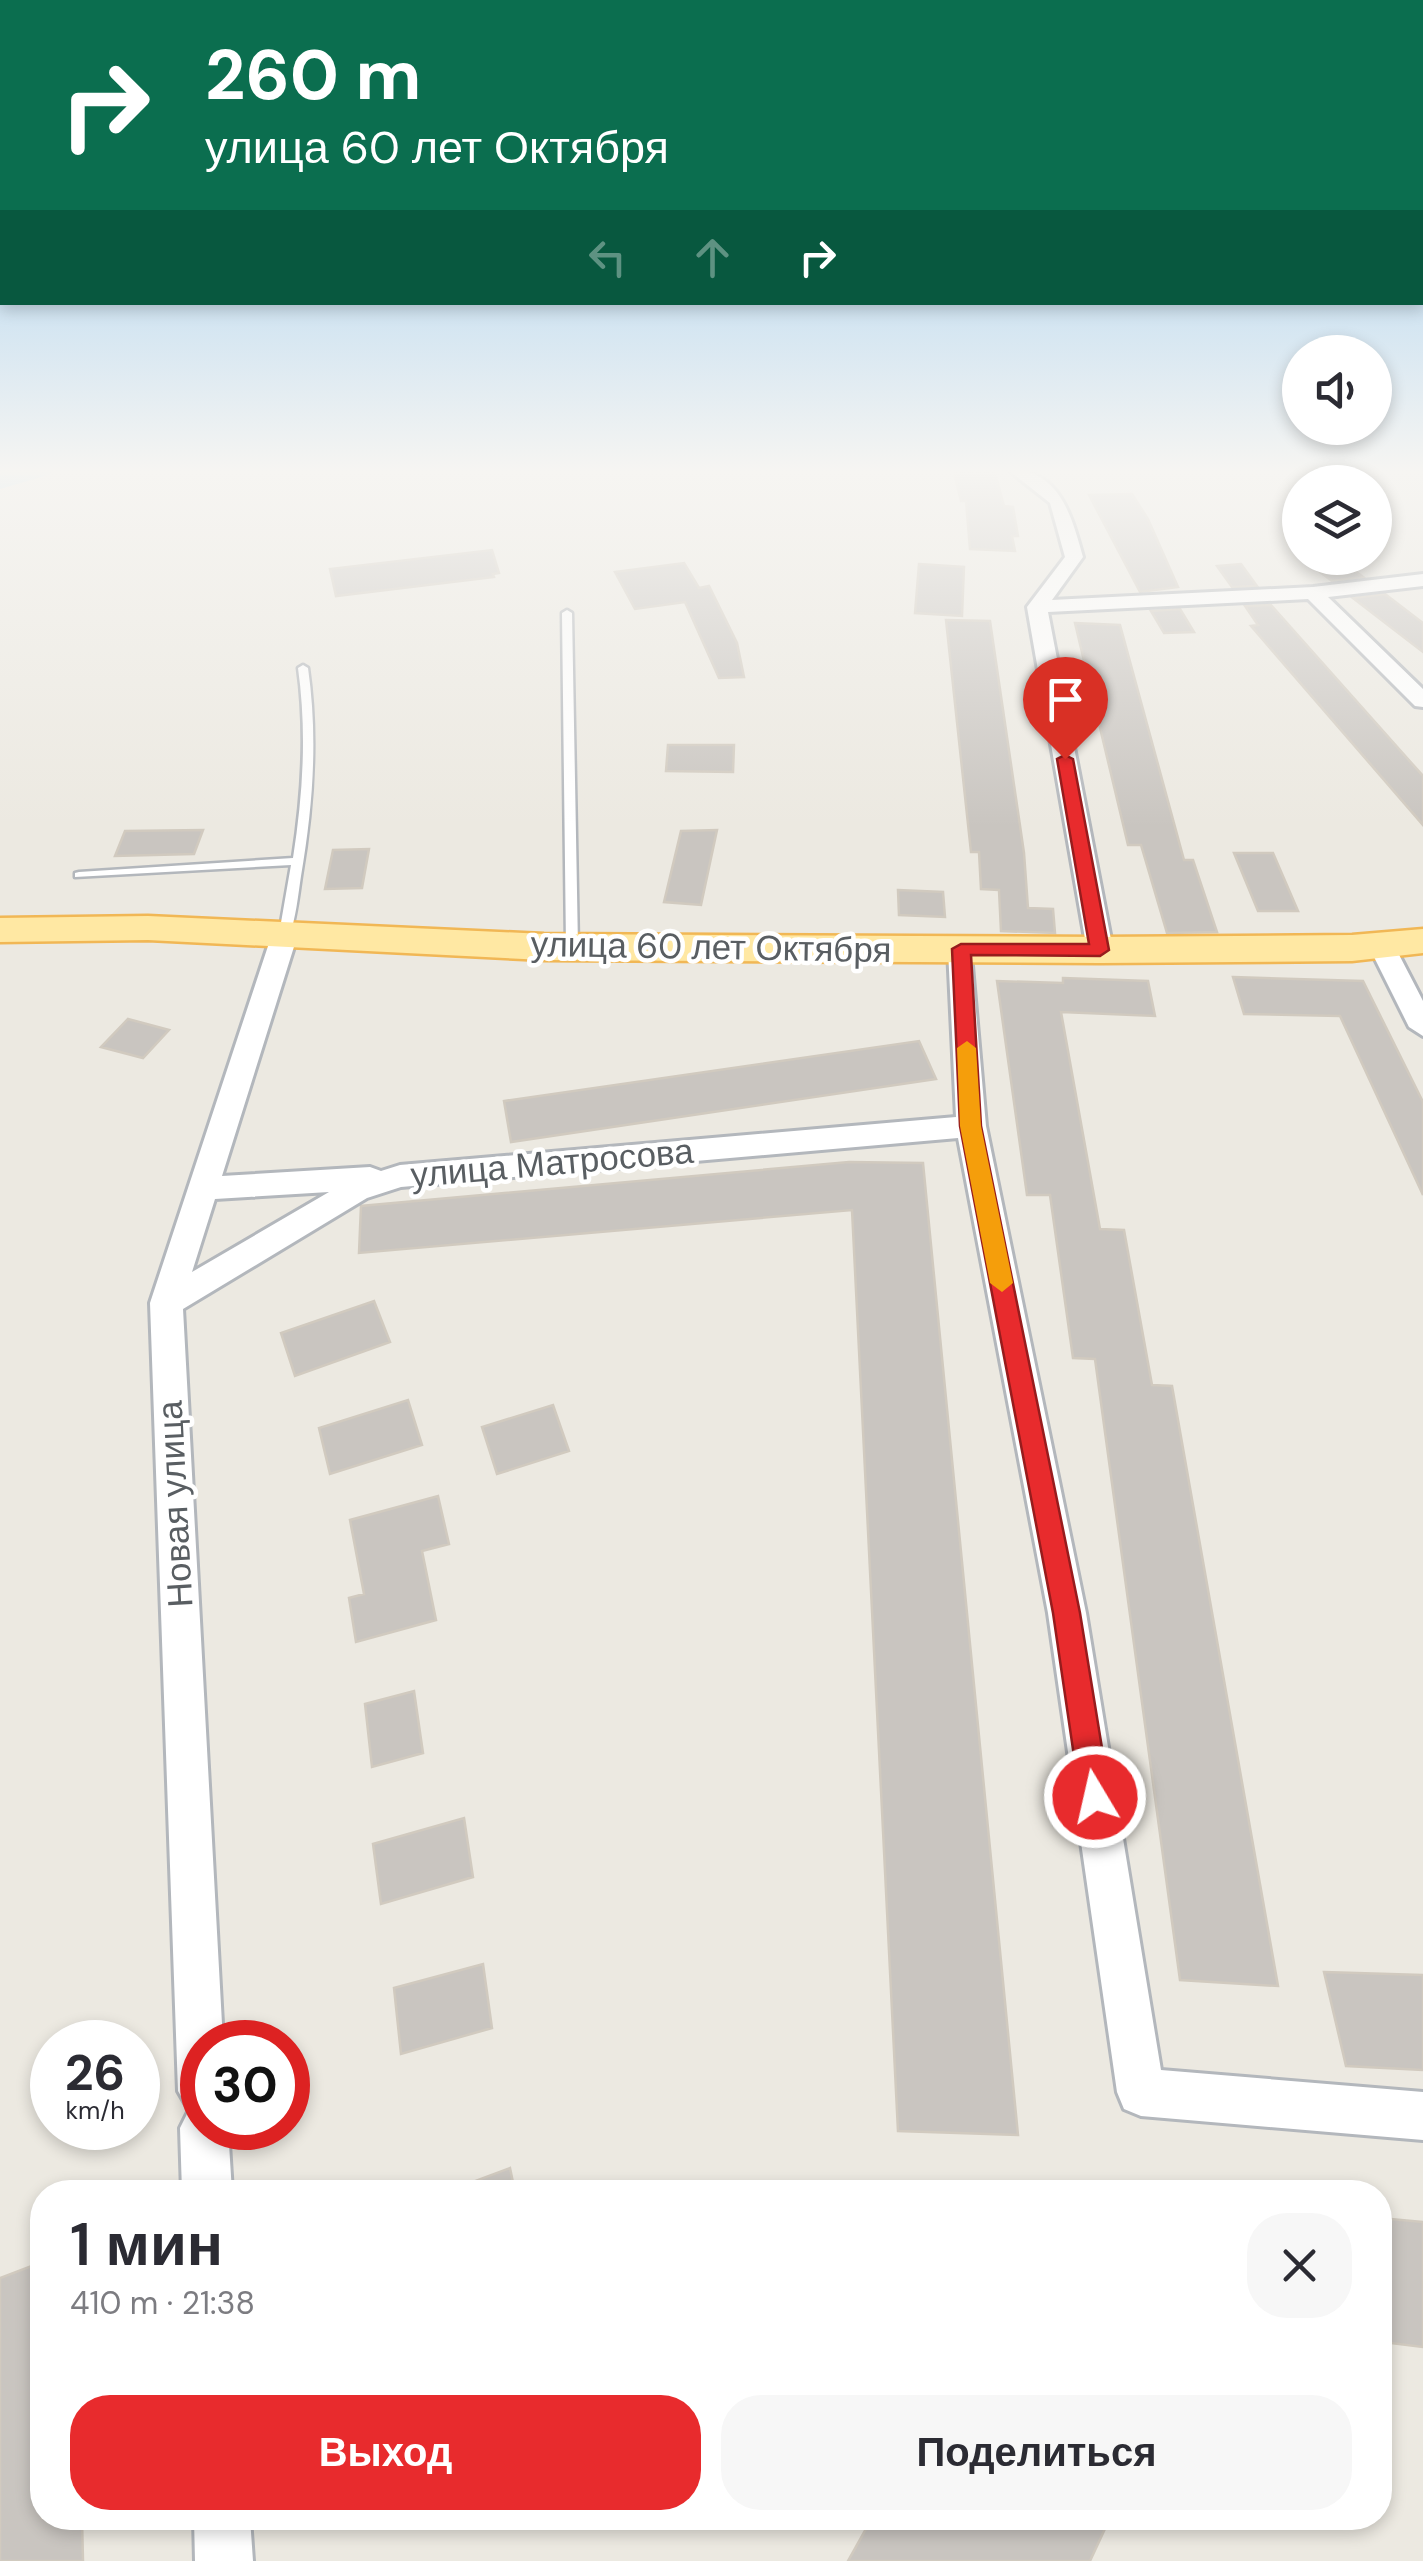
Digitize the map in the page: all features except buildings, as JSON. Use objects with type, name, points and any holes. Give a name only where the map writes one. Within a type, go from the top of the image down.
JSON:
[{"type":"main road","name":"улица 60 лет Октября","points":[[0,930],[148,928],[572,947],[1100,950],[1381,945],[1423,940]]},
{"type":"street","points":[[1050,589],[1037,606],[1100,950]]},
{"type":"street","points":[[1037,606],[1345,589]]},
{"type":"street","points":[[1313,592],[1423,702]]},
{"type":"street","name":"Новая улица","points":[[199,2020],[166,1303],[286,934]]},
{"type":"street","points":[[1381,945],[1423,1028]]},
{"type":"street","points":[[961,949],[971,1126],[1067,1613],[1141,2092],[1423,2116]]},
{"type":"street","name":"улица Матросова","points":[[166,1303],[356,1190],[400,1176],[971,1126]]},
{"type":"street","points":[[203,1188],[400,1176]]},
{"type":"street","points":[[205,2150],[206,2180]]},
{"type":"street","points":[[223,2530],[224,2561]]},
{"type":"lane","points":[[567,612],[572,947]]},
{"type":"lane","points":[[286,934],[298,862],[310,702],[303,668]]},
{"type":"lane","points":[[79,874],[298,862]]},
{"type":"slow traffic","points":[[967,1048],[971,1126],[1002,1283]]},
{"type":"route","points":[[1065,759],[1100,950],[961,949],[971,1126],[1067,1613],[1095,1797]]}]
